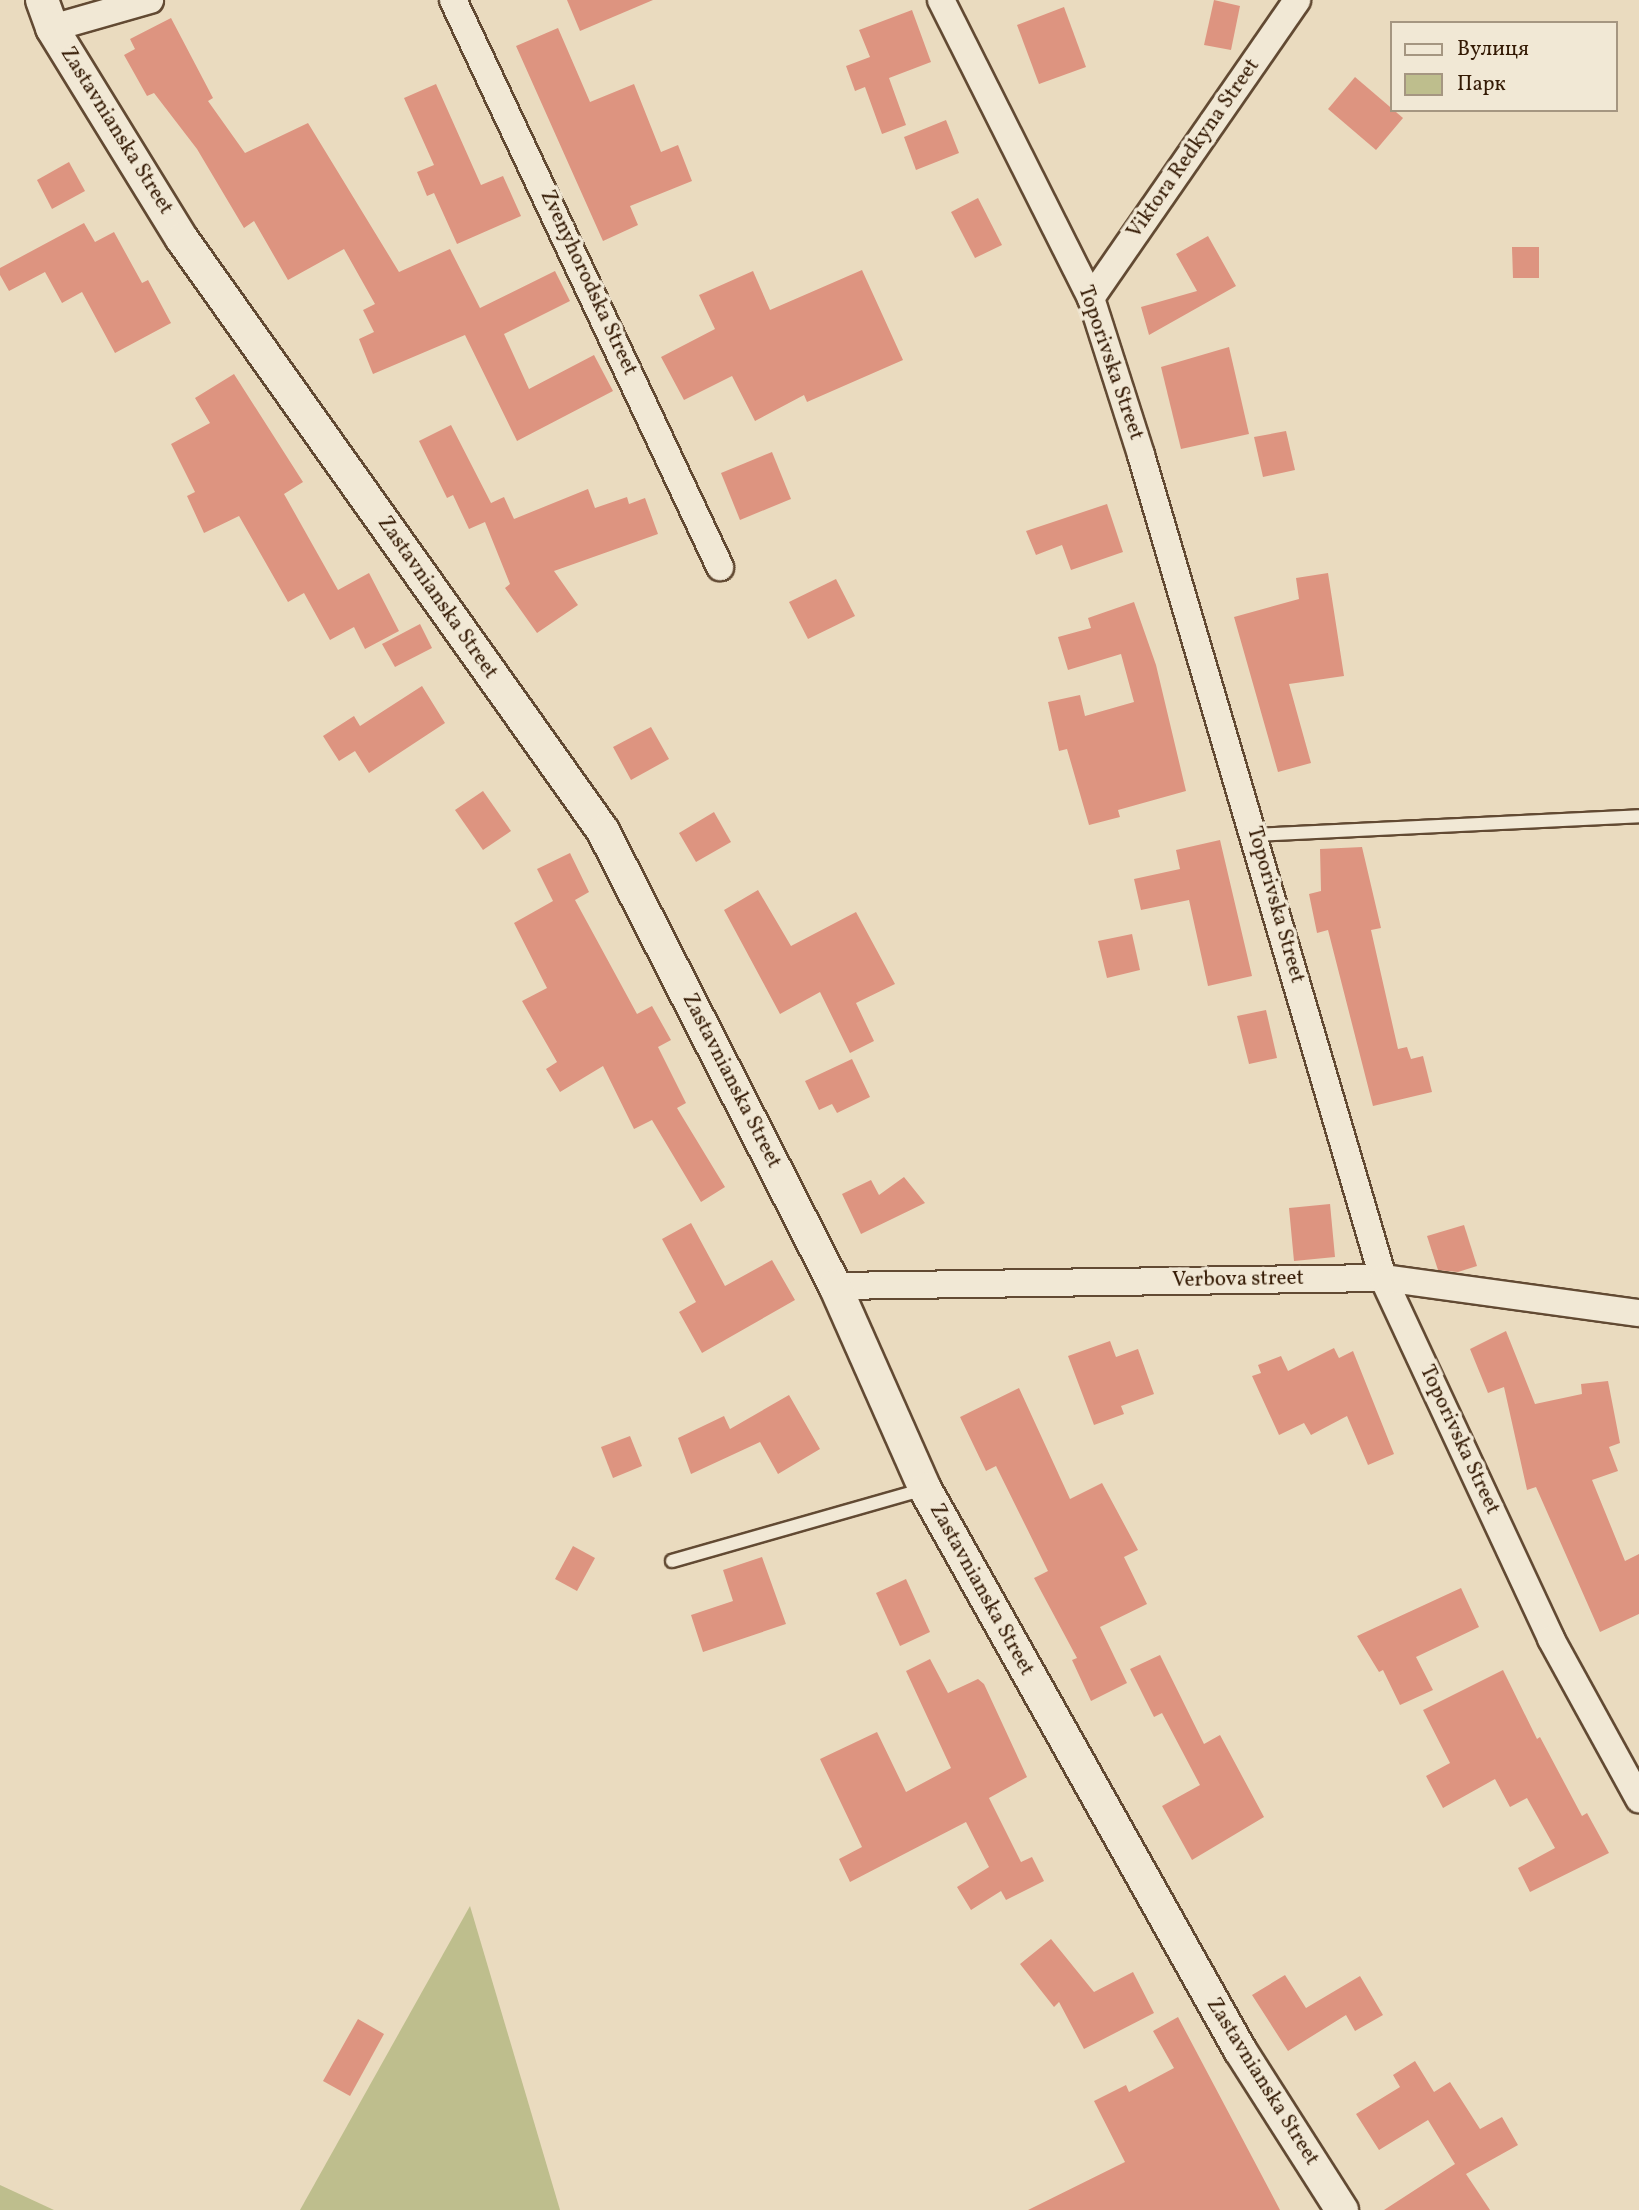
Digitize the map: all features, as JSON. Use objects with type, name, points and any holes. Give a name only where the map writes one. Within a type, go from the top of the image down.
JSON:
[{"type":"street","points":[[47,14],[150,0]]},
{"type":"street","name":"Zvenyhorodska Street","points":[[453,0],[720,567]]},
{"type":"street","name":"Toporivska Street","points":[[941,0],[1090,298],[1255,835],[1383,1278],[1551,1639],[1639,1798]]},
{"type":"street","name":"Viktora Redkyna Street","points":[[1090,298],[1297,0]]},
{"type":"street","name":"Zastavnianska Street","points":[[47,14],[182,239],[603,831],[835,1286],[925,1489],[1240,2050],[1342,2210]]},
{"type":"street","name":"Verbova street","points":[[835,1286],[1383,1278],[1639,1313]]},
{"type":"lane","points":[[1255,835],[1639,816]]},
{"type":"lane","points":[[672,1561],[925,1489]]},
{"type":"green space","points":[[470,1906],[560,2210],[300,2210]]},
{"type":"green space","points":[[0,2185],[54,2210],[0,2210]]},
{"type":"building","points":[[567,0],[653,0],[580,31]]},
{"type":"building","points":[[1214,0],[1240,6],[1231,50],[1204,45]]},
{"type":"building","points":[[1064,7],[1086,67],[1039,84],[1017,25]]},
{"type":"building","points":[[912,10],[931,62],[889,78],[906,125],[882,134],[865,87],[855,91],[846,66],[870,57],[859,30]]},
{"type":"building","points":[[171,18],[213,98],[208,101],[245,153],[308,123],[399,272],[450,249],[480,308],[555,271],[570,301],[504,334],[529,389],[594,355],[613,391],[517,441],[465,335],[373,374],[359,339],[374,332],[363,310],[375,304],[344,249],[288,280],[254,221],[244,228],[197,149],[154,93],[147,96],[124,55],[135,49],[130,39]]},
{"type":"building","points":[[558,28],[590,102],[634,84],[661,152],[678,145],[692,181],[630,206],[638,225],[603,241],[516,46]]},
{"type":"building","points":[[1355,77],[1390,107],[1390,112],[1396,112],[1403,118],[1376,150],[1328,109]]},
{"type":"building","points":[[436,84],[481,185],[503,176],[521,216],[457,244],[434,193],[427,196],[417,172],[434,165],[404,98]]},
{"type":"building","points":[[946,120],[959,153],[916,170],[904,137]]},
{"type":"building","points":[[69,162],[85,191],[52,209],[37,180]]},
{"type":"building","points":[[978,198],[1002,245],[975,258],[951,212]]},
{"type":"building","points":[[84,223],[95,242],[114,232],[142,283],[148,280],[171,323],[115,353],[82,292],[62,303],[45,272],[9,291],[0,275],[0,268]]},
{"type":"building","points":[[1208,236],[1236,286],[1149,335],[1141,307],[1197,291],[1176,254]]},
{"type":"building","points":[[1512,247],[1539,247],[1539,278],[1513,278]]},
{"type":"building","points":[[862,270],[903,360],[807,402],[804,395],[755,421],[732,376],[684,400],[661,357],[715,329],[699,295],[753,271],[770,310]]},
{"type":"building","points":[[1229,347],[1249,434],[1181,449],[1161,367]]},
{"type":"building","points":[[234,374],[303,482],[284,494],[338,590],[369,573],[399,631],[365,649],[354,627],[330,640],[304,593],[288,602],[239,516],[204,533],[187,496],[195,492],[171,444],[210,423],[195,398]]},
{"type":"building","points":[[451,425],[491,503],[504,497],[514,519],[588,489],[595,508],[627,497],[629,504],[645,498],[658,534],[554,571],[578,605],[537,633],[505,588],[510,584],[485,522],[469,529],[453,495],[447,498],[419,441]]},
{"type":"building","points":[[1286,431],[1295,470],[1263,477],[1254,437]]},
{"type":"building","points":[[772,452],[791,499],[740,520],[721,473]]},
{"type":"building","points":[[1107,504],[1123,552],[1071,570],[1062,545],[1036,555],[1026,531]]},
{"type":"building","points":[[1328,573],[1344,676],[1289,684],[1311,763],[1278,772],[1234,617],[1299,599],[1296,578]]},
{"type":"building","points":[[836,579],[855,616],[808,639],[789,602]]},
{"type":"building","points":[[1134,602],[1156,665],[1186,791],[1118,810],[1120,817],[1089,825],[1067,749],[1059,751],[1048,702],[1080,695],[1085,716],[1134,702],[1121,654],[1068,670],[1058,637],[1091,628],[1088,618]]},
{"type":"building","points":[[420,624],[432,648],[395,667],[382,644]]},
{"type":"building","points":[[422,686],[445,723],[369,773],[355,751],[339,761],[323,736],[354,716],[360,726]]},
{"type":"building","points":[[651,727],[669,759],[631,780],[613,747]]},
{"type":"building","points":[[483,791],[511,831],[483,850],[455,810]]},
{"type":"building","points":[[714,812],[731,842],[696,862],[679,833]]},
{"type":"building","points":[[1220,840],[1252,976],[1208,986],[1189,900],[1141,910],[1134,879],[1180,869],[1176,850]]},
{"type":"building","points":[[1362,847],[1381,928],[1371,930],[1398,1049],[1407,1047],[1411,1059],[1423,1056],[1432,1092],[1373,1106],[1328,930],[1317,933],[1309,894],[1321,891],[1320,849]]},
{"type":"building","points":[[570,853],[589,892],[575,900],[637,1014],[652,1006],[671,1040],[658,1047],[686,1103],[677,1108],[725,1187],[701,1202],[652,1120],[634,1129],[603,1066],[560,1092],[546,1069],[557,1062],[522,1001],[547,988],[514,923],[553,901],[537,869]]},
{"type":"building","points":[[758,890],[791,946],[856,912],[895,984],[856,1003],[874,1041],[850,1053],[820,992],[780,1014],[724,910]]},
{"type":"building","points":[[1132,934],[1140,970],[1107,978],[1098,941]]},
{"type":"building","points":[[1266,1010],[1277,1058],[1249,1064],[1237,1016]]},
{"type":"building","points":[[852,1059],[870,1097],[837,1113],[832,1104],[819,1110],[805,1081]]},
{"type":"building","points":[[904,1177],[925,1203],[861,1234],[842,1194],[871,1180],[879,1195]]},
{"type":"building","points":[[1330,1204],[1335,1257],[1294,1261],[1289,1208]]},
{"type":"building","points":[[691,1223],[725,1286],[772,1260],[795,1300],[702,1353],[679,1312],[696,1302],[662,1239]]},
{"type":"building","points":[[1464,1225],[1477,1266],[1458,1272],[1438,1270],[1427,1236]]},
{"type":"building","points":[[1506,1331],[1535,1404],[1582,1394],[1581,1384],[1608,1381],[1620,1443],[1609,1447],[1618,1471],[1592,1480],[1625,1561],[1639,1554],[1639,1614],[1600,1632],[1536,1487],[1527,1490],[1504,1387],[1488,1393],[1470,1349]]},
{"type":"building","points":[[1110,1341],[1116,1357],[1138,1349],[1154,1394],[1121,1406],[1124,1414],[1094,1425],[1068,1356]]},
{"type":"building","points":[[1334,1348],[1339,1358],[1353,1351],[1394,1454],[1368,1465],[1347,1416],[1311,1435],[1304,1423],[1279,1435],[1252,1376],[1261,1373],[1258,1365],[1281,1356],[1288,1371]]},
{"type":"building","points":[[1019,1388],[1070,1499],[1102,1483],[1138,1550],[1124,1557],[1147,1604],[1100,1627],[1127,1683],[1091,1701],[1072,1660],[1077,1658],[1034,1578],[1048,1571],[996,1466],[986,1471],[960,1417]]},
{"type":"building","points":[[789,1395],[820,1449],[778,1474],[760,1442],[691,1474],[678,1438],[724,1416],[730,1429]]},
{"type":"building","points":[[630,1436],[642,1466],[613,1478],[601,1447]]},
{"type":"building","points":[[573,1546],[595,1558],[577,1591],[555,1579]]},
{"type":"building","points":[[762,1557],[786,1624],[703,1652],[691,1615],[733,1601],[723,1570]]},
{"type":"building","points":[[906,1579],[930,1632],[900,1646],[876,1593]]},
{"type":"building","points":[[1461,1588],[1479,1627],[1416,1657],[1433,1690],[1400,1705],[1383,1670],[1379,1672],[1357,1636]]},
{"type":"building","points":[[1160,1655],[1204,1744],[1220,1735],[1264,1817],[1192,1860],[1162,1806],[1200,1785],[1162,1713],[1154,1717],[1130,1669]]},
{"type":"building","points":[[930,1659],[948,1693],[978,1679],[984,1684],[1027,1777],[989,1798],[1021,1862],[1032,1857],[1044,1881],[1006,1900],[1001,1891],[971,1910],[957,1887],[989,1867],[966,1822],[850,1882],[839,1859],[862,1847],[820,1759],[877,1732],[906,1792],[951,1768],[906,1671]]},
{"type":"building","points":[[1503,1670],[1537,1739],[1540,1737],[1582,1816],[1587,1813],[1609,1853],[1530,1892],[1518,1868],[1555,1848],[1527,1798],[1510,1807],[1495,1779],[1443,1808],[1426,1776],[1450,1763],[1423,1710]]},
{"type":"building","points":[[1051,1939],[1094,1992],[1133,1972],[1154,2013],[1084,2049],[1059,2002],[1054,2007],[1020,1964]]},
{"type":"building","points":[[1285,1975],[1306,2008],[1360,1976],[1383,2015],[1355,2031],[1346,2015],[1288,2051],[1252,1995]]},
{"type":"building","points":[[1178,2017],[1280,2210],[1028,2210],[1125,2162],[1094,2101],[1126,2085],[1129,2092],[1174,2068],[1153,2031]]},
{"type":"building","points":[[358,2019],[384,2034],[350,2096],[323,2081]]},
{"type":"building","points":[[1415,2061],[1434,2092],[1450,2082],[1480,2129],[1502,2117],[1518,2145],[1466,2174],[1490,2210],[1384,2210],[1455,2164],[1428,2120],[1379,2150],[1356,2114],[1400,2087],[1393,2075]]}]
